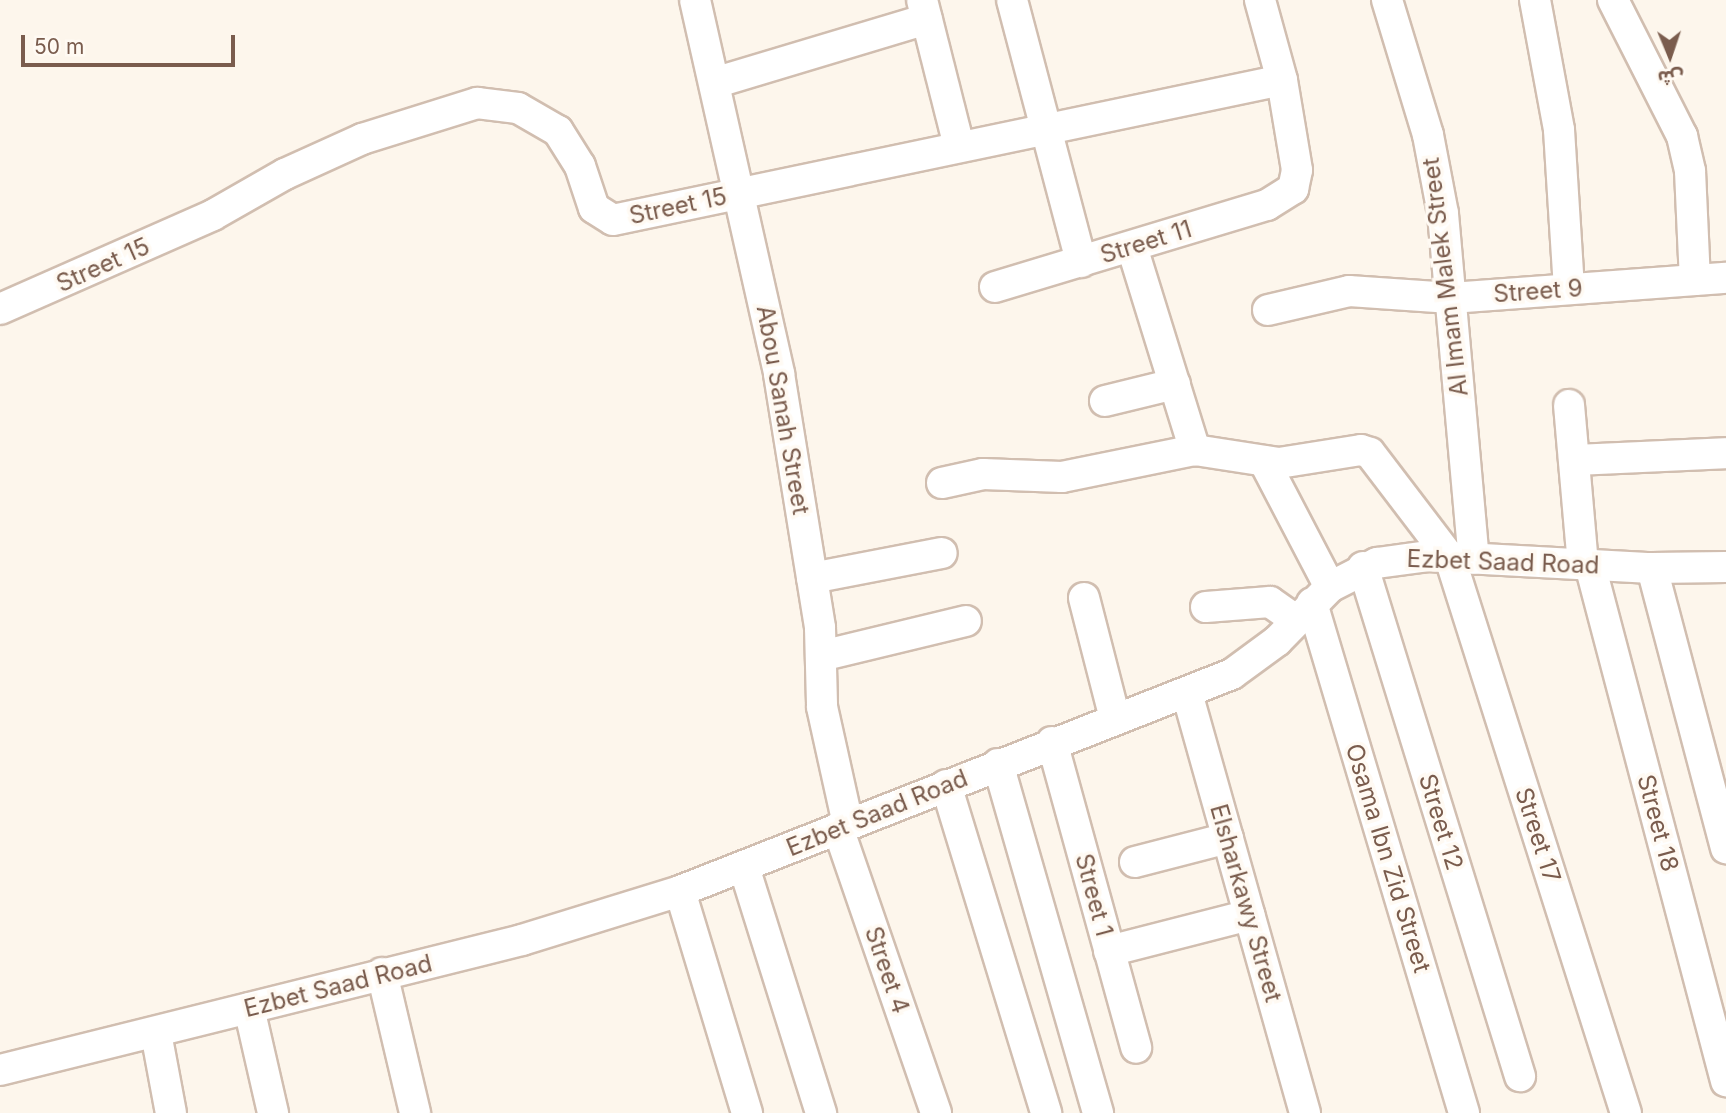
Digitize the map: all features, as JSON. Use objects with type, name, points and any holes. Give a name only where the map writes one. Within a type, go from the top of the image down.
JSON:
[{"type":"street","name":"Abou Sanah Street","points":[[695,0],[717,82],[779,374],[812,578],[821,656],[822,706],[843,826]]},
{"type":"street","points":[[1012,0],[1081,262]]},
{"type":"street","points":[[1260,0],[1282,80]]},
{"type":"street","name":"Al Imam Malek Street","points":[[1387,0],[1428,135],[1443,214],[1451,298],[1462,558]]},
{"type":"street","points":[[1535,0],[1559,130],[1569,289]]},
{"type":"street","points":[[1614,0],[1682,136],[1690,171],[1695,280]]},
{"type":"street","points":[[717,82],[924,9],[959,146]]},
{"type":"street","name":"Street 15","points":[[0,309],[202,221],[285,174],[362,139],[477,103],[518,107],[558,131],[569,144],[594,208],[613,220],[1046,127],[1282,80]]},
{"type":"street","name":"Street 11","points":[[995,287],[1267,205],[1293,189],[1297,170],[1282,80]]},
{"type":"street","points":[[1132,247],[1195,450]]},
{"type":"street","name":"Street 9","points":[[1268,310],[1349,291],[1451,298],[1726,278]]},
{"type":"street","points":[[1105,401],[1175,384]]},
{"type":"street","name":"Street 18","points":[[1569,405],[1587,565],[1726,1081]]},
{"type":"street","points":[[942,483],[983,474],[1062,477],[1195,450],[1285,463],[1366,450],[1462,558]]},
{"type":"street","points":[[1574,460],[1726,453]]},
{"type":"street","name":"Osama Ibn Zid Street","points":[[1264,461],[1313,604],[1464,1113]]},
{"type":"street","points":[[812,578],[942,553]]},
{"type":"street","name":"Ezbet Saad Road","points":[[0,1070],[156,1033],[607,917],[680,891],[1052,742],[1186,693],[1256,659],[1313,604],[1363,567],[1413,556],[1652,568],[1726,567]]},
{"type":"street","name":"Street 17","points":[[1462,558],[1626,1113]]},
{"type":"street","name":"Street 12","points":[[1363,567],[1520,1076]]},
{"type":"street","points":[[1652,568],[1726,848]]},
{"type":"street","points":[[1084,598],[1115,719]]},
{"type":"street","points":[[1206,607],[1270,602],[1313,604]]},
{"type":"street","points":[[821,656],[966,621]]},
{"type":"street","name":"Elsharkawy Street","points":[[1186,693],[1305,1113]]},
{"type":"street","name":"Street 1","points":[[1052,742],[1136,1048]]},
{"type":"street","points":[[998,764],[1098,1113]]},
{"type":"street","points":[[946,785],[1046,1113]]},
{"type":"street","name":"Street 4","points":[[843,826],[936,1113]]},
{"type":"street","points":[[1135,862],[1228,838]]},
{"type":"street","points":[[744,867],[821,1113]]},
{"type":"street","points":[[680,891],[747,1113]]},
{"type":"street","points":[[1109,951],[1249,915]]},
{"type":"street","points":[[382,973],[415,1113]]},
{"type":"street","points":[[249,1008],[273,1113]]},
{"type":"street","points":[[156,1033],[171,1113]]}]
